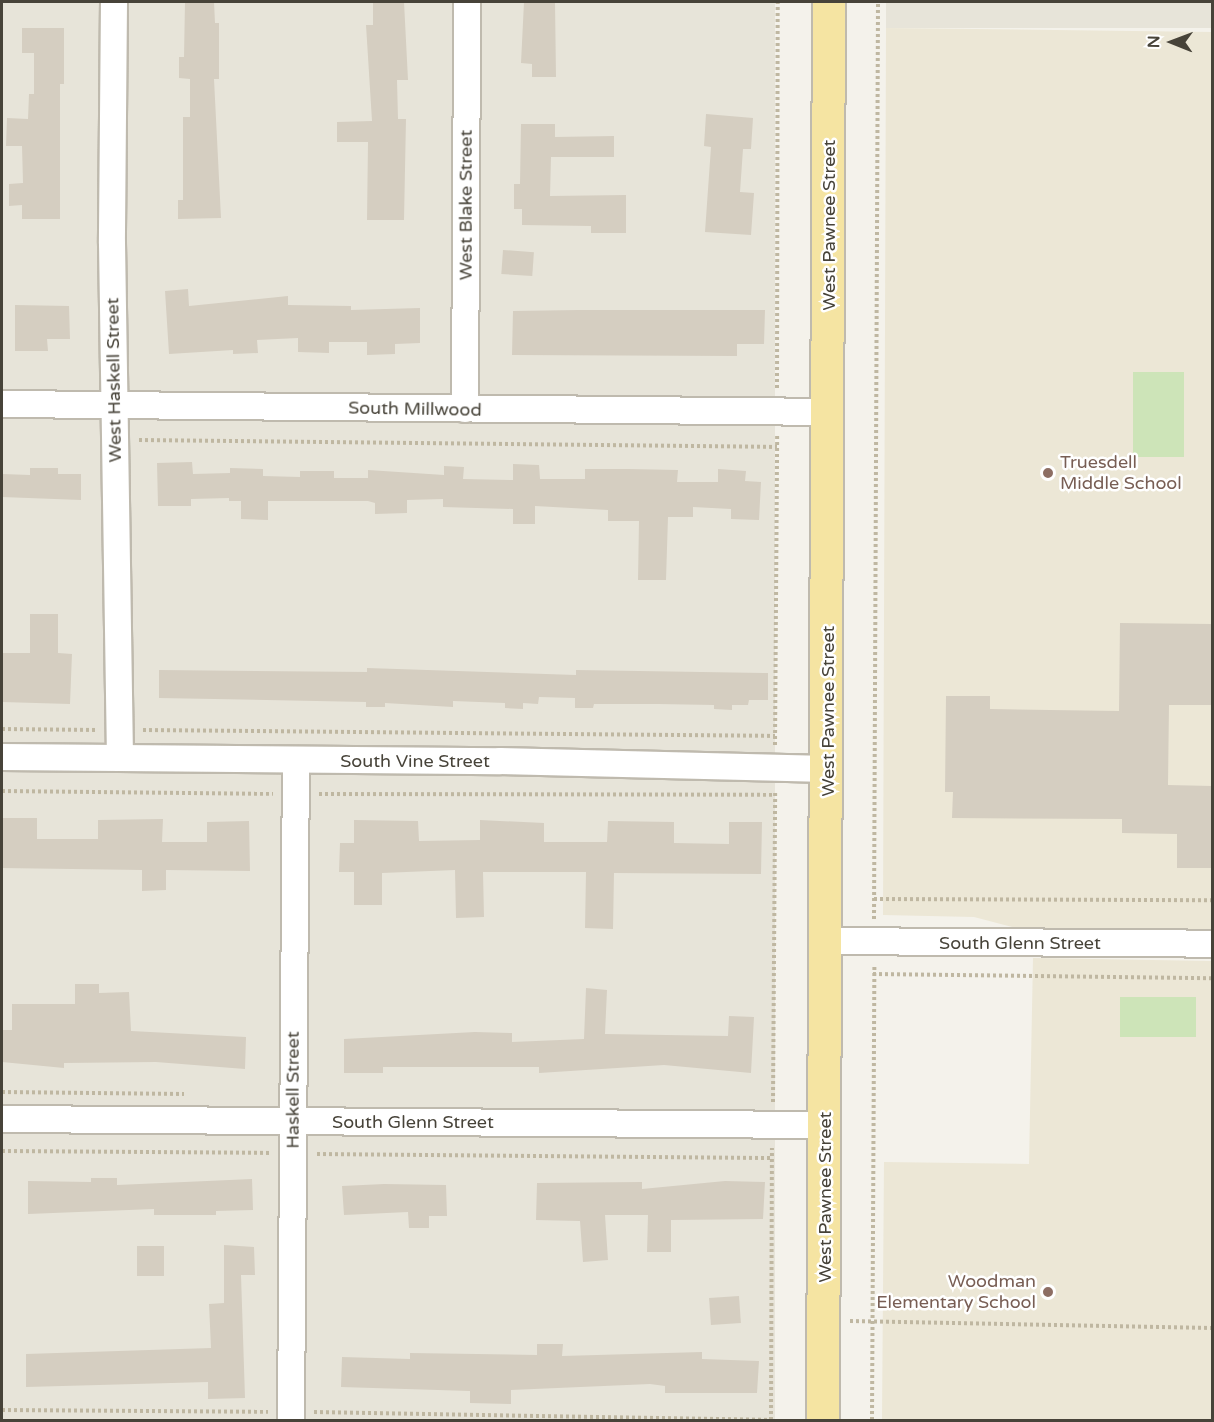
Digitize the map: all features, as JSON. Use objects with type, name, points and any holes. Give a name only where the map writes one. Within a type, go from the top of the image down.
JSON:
[{"type":"main road","name":"West Pawnee Street","points":[[823,1420],[828,769],[829,2]]},
{"type":"street","name":"West Haskell Street","points":[[114,2],[115,406],[120,758]]},
{"type":"street","name":"West Blake Street","points":[[465,409],[467,2]]},
{"type":"street","name":"South Millwood","points":[[2,404],[829,412]]},
{"type":"street","name":"South Vine Street","points":[[2,758],[296,760],[828,769]]},
{"type":"street","name":"Haskell Street","points":[[291,1416],[296,760]]},
{"type":"street","name":"South Glenn Street","points":[[827,941],[1212,944]]},
{"type":"street","name":"South Glenn Street","points":[[2,1119],[825,1125]]},
{"type":"path","points":[[2,1410],[291,1416],[771,1420],[778,2]]},
{"type":"path","points":[[872,1420],[878,2]]},
{"type":"path","points":[[137,440],[777,447]]},
{"type":"path","points":[[2,729],[775,736]]},
{"type":"path","points":[[2,791],[774,795]]},
{"type":"path","points":[[874,899],[1212,900]]},
{"type":"path","points":[[873,974],[1212,978]]},
{"type":"path","points":[[2,1151],[772,1158]]},
{"type":"path","points":[[824,1321],[1212,1328]]},
{"type":"shaded area","points":[[2,2],[775,2],[775,1420],[2,1420]]},
{"type":"shaded area","points":[[886,2],[1212,2],[1212,28],[886,28]]},
{"type":"shaded area","name":"Truesdell Middle School","points":[[886,28],[1212,32],[1212,933],[1027,931],[974,917],[883,915]]},
{"type":"shaded area","name":"Woodman Elementary School","points":[[1033,958],[1212,961],[1212,1420],[882,1420],[884,1162],[1029,1164]]},
{"type":"green space","points":[[1133,372],[1184,372],[1184,457],[1133,457]]},
{"type":"green space","points":[[1120,997],[1196,997],[1196,1037],[1120,1037]]},
{"type":"building","points":[[185,2],[214,2],[215,23],[219,23],[219,79],[214,79],[221,218],[178,219],[178,200],[183,200],[183,117],[190,117],[190,79],[179,78],[179,57],[184,57]]},
{"type":"building","points":[[373,2],[404,2],[408,80],[397,80],[398,119],[406,119],[404,220],[367,220],[368,142],[337,142],[337,122],[372,121],[366,25],[373,25]]},
{"type":"building","points":[[524,2],[555,2],[556,77],[532,77],[532,64],[521,63]]},
{"type":"building","points":[[22,28],[64,28],[64,84],[60,84],[60,219],[22,219],[22,205],[9,206],[9,184],[23,183],[22,146],[6,146],[7,118],[28,119],[29,94],[34,94],[34,53],[22,53]]},
{"type":"building","points":[[706,114],[753,118],[751,149],[743,149],[740,192],[754,193],[751,235],[705,232],[711,147],[704,146]]},
{"type":"building","points":[[521,124],[555,124],[555,137],[614,136],[614,157],[551,157],[550,196],[626,195],[626,233],[591,233],[591,226],[522,225],[522,209],[514,209],[514,184],[520,184]]},
{"type":"building","points":[[503,250],[534,252],[532,276],[501,274]]},
{"type":"building","points":[[188,289],[189,306],[288,296],[288,305],[351,306],[351,310],[420,308],[420,343],[395,344],[395,354],[367,355],[367,342],[329,342],[329,353],[298,352],[298,338],[257,340],[258,353],[233,354],[233,350],[169,354],[165,291]]},
{"type":"building","points":[[15,305],[69,306],[70,339],[47,339],[48,351],[15,351]]},
{"type":"building","points":[[765,310],[764,344],[737,344],[737,356],[512,355],[513,311]]},
{"type":"building","points":[[192,462],[193,474],[230,473],[230,468],[263,469],[263,476],[300,477],[300,471],[334,471],[334,478],[368,478],[368,470],[444,475],[444,466],[464,467],[463,479],[513,480],[513,464],[539,465],[540,479],[585,479],[585,469],[628,469],[678,470],[677,482],[718,482],[718,469],[746,471],[745,481],[761,482],[759,520],[731,519],[731,509],[693,507],[693,517],[668,517],[666,580],[638,580],[639,521],[608,521],[608,510],[535,506],[535,524],[513,524],[513,509],[443,507],[443,499],[407,500],[407,513],[375,514],[375,503],[368,501],[268,501],[268,520],[241,519],[241,501],[229,501],[229,498],[191,499],[191,506],[158,506],[157,463]]},
{"type":"building","points":[[30,468],[58,468],[58,474],[81,474],[81,500],[2,497],[2,474],[30,475]]},
{"type":"building","points":[[30,614],[58,614],[58,653],[72,654],[70,704],[2,702],[2,653],[30,653]]},
{"type":"building","points":[[1120,623],[1212,624],[1212,705],[1169,705],[1168,785],[1212,786],[1212,868],[1177,868],[1177,834],[1122,833],[1122,819],[952,818],[953,792],[945,792],[946,696],[990,696],[990,709],[1119,711]]},
{"type":"building","points":[[367,668],[576,675],[576,670],[768,673],[768,700],[749,700],[748,705],[732,705],[732,710],[714,709],[714,705],[658,704],[594,704],[593,708],[575,708],[575,698],[539,697],[538,704],[523,703],[523,709],[505,708],[505,703],[453,701],[453,707],[385,703],[385,707],[366,707],[366,702],[159,698],[159,670],[367,672]]},
{"type":"building","points":[[2,818],[37,818],[37,839],[98,839],[98,820],[163,819],[162,842],[207,842],[207,822],[249,821],[250,871],[166,870],[166,890],[142,891],[142,870],[2,868]]},
{"type":"building","points":[[354,820],[418,821],[419,841],[480,840],[480,820],[544,823],[544,842],[607,842],[608,821],[674,822],[674,843],[729,844],[729,822],[762,822],[761,874],[614,873],[613,929],[585,928],[586,872],[483,872],[484,917],[456,918],[455,870],[382,873],[382,905],[354,905],[354,872],[339,872],[340,843],[354,843]]},
{"type":"building","points":[[75,984],[99,984],[99,993],[129,992],[131,1031],[246,1037],[245,1069],[156,1062],[64,1063],[64,1068],[2,1062],[2,1030],[12,1030],[12,1004],[75,1004]]},
{"type":"building","points":[[586,988],[607,990],[605,1034],[728,1036],[729,1016],[754,1017],[751,1073],[664,1065],[539,1073],[539,1067],[383,1067],[383,1073],[344,1073],[344,1039],[475,1032],[512,1033],[512,1042],[584,1039]]},
{"type":"building","points":[[91,1178],[117,1178],[117,1185],[252,1179],[253,1210],[216,1211],[216,1215],[154,1215],[154,1209],[28,1214],[28,1181],[91,1182]]},
{"type":"building","points":[[725,1181],[765,1182],[763,1219],[671,1220],[671,1252],[647,1252],[648,1215],[605,1215],[608,1260],[583,1262],[580,1221],[536,1220],[537,1183],[642,1182],[642,1189]]},
{"type":"building","points":[[446,1185],[447,1216],[429,1216],[429,1228],[409,1228],[408,1212],[344,1215],[342,1186]]},
{"type":"building","points":[[224,1245],[254,1247],[255,1275],[241,1275],[245,1398],[208,1399],[208,1382],[26,1387],[26,1354],[211,1348],[209,1304],[224,1303]]},
{"type":"building","points":[[137,1246],[164,1246],[164,1276],[137,1276]]},
{"type":"building","points":[[739,1296],[741,1323],[711,1325],[709,1298]]},
{"type":"building","points":[[537,1344],[563,1344],[562,1356],[702,1352],[702,1359],[759,1361],[757,1393],[665,1393],[665,1386],[650,1384],[511,1390],[511,1404],[470,1403],[470,1391],[341,1387],[342,1357],[410,1359],[410,1353],[537,1355]]},
{"type":"place","name":"Truesdell Middle School","points":[[1048,473]]},
{"type":"place","name":"Woodman Elementary School","points":[[1048,1292]]}]
